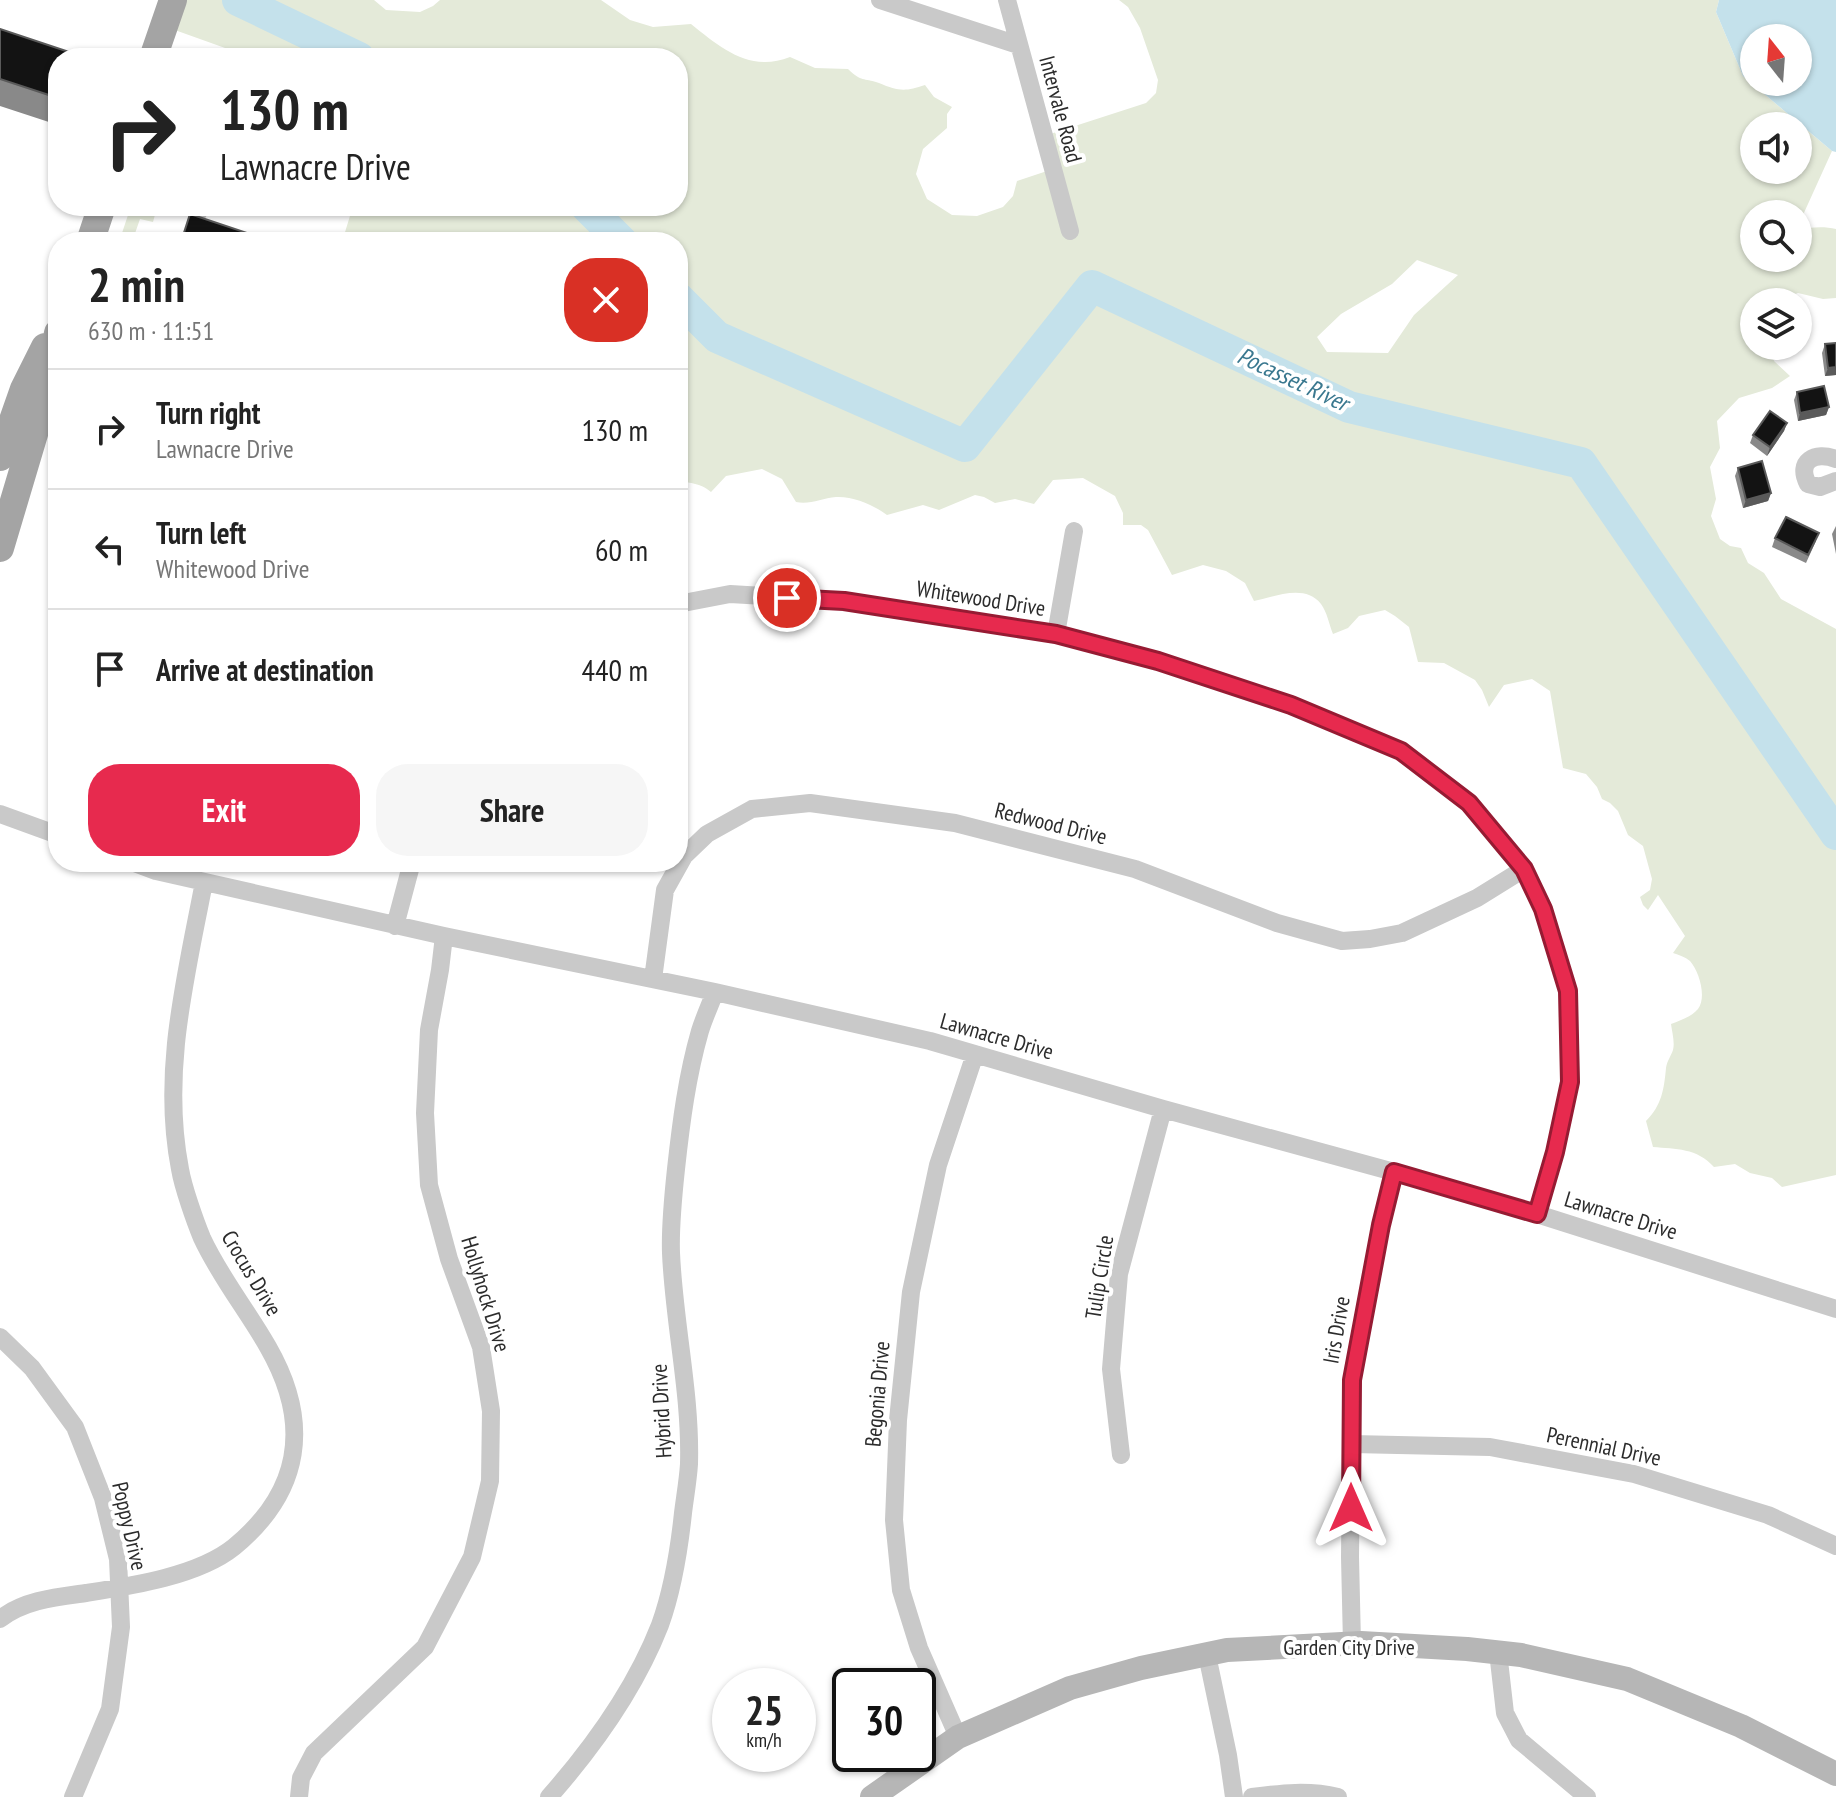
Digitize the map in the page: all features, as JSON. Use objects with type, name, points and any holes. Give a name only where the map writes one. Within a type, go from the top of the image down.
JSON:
[{"type":"main road","points":[[160,48],[173,0]]},
{"type":"main road","points":[[0,457],[24,389],[48,342]]},
{"type":"main road","points":[[0,548],[48,382]]},
{"type":"street","points":[[880,0],[1018,45]]},
{"type":"street","name":"Intervale Road","points":[[1007,0],[1070,231]]},
{"type":"street","points":[[1836,459],[1814,457],[1804,467],[1804,475],[1808,484],[1820,487],[1836,481]]},
{"type":"street","points":[[1056,634],[1074,531]]},
{"type":"street","name":"Whitewood Drive","points":[[688,602],[730,594],[844,601],[1056,634],[1158,661],[1291,705],[1401,751],[1469,803],[1524,869],[1543,909],[1568,991],[1570,1082],[1555,1152],[1537,1214]]},
{"type":"street","name":"Redwood Drive","points":[[688,852],[707,834],[752,809],[810,803],[955,823],[1135,869],[1277,923],[1342,941],[1402,933],[1477,898],[1524,869]]},
{"type":"street","points":[[0,814],[48,831]]},
{"type":"street","name":"Lawnacre Drive","points":[[160,872],[395,926],[715,992],[930,1041],[1537,1214],[1836,1309]]},
{"type":"street","points":[[395,926],[409,872]]},
{"type":"street","name":"Redwood Drive","points":[[653,979],[665,890],[675,872]]},
{"type":"street","name":"Crocus Drive","points":[[0,1619],[40,1600],[120,1588],[193,1570],[231,1549],[253,1530],[275,1502],[289,1473],[295,1448],[293,1413],[286,1387],[269,1349],[202,1238],[180,1171],[172,1112],[173,1059],[204,882]]},
{"type":"street","name":"Hollyhock Drive","points":[[299,1797],[301,1778],[314,1753],[425,1647],[472,1557],[490,1481],[491,1411],[481,1347],[449,1259],[429,1185],[425,1113],[429,1030],[444,936]]},
{"type":"street","name":"Hybrid Drive","points":[[549,1797],[616,1711],[660,1625],[672,1584],[689,1465],[687,1389],[671,1253],[672,1206],[691,1069],[700,1030],[715,992]]},
{"type":"street","name":"Begonia Drive","points":[[958,1737],[919,1648],[901,1590],[894,1520],[898,1420],[911,1292],[938,1165],[975,1054]]},
{"type":"street","name":"Tulip Circle","points":[[1121,1455],[1111,1369],[1119,1274],[1163,1109]]},
{"type":"street","name":"Iris Drive","points":[[1352,1644],[1352,1380],[1394,1172]]},
{"type":"street","name":"Poppy Drive","points":[[0,1337],[32,1368],[75,1427],[103,1498],[118,1559],[121,1627],[110,1709],[73,1797]]},
{"type":"street","name":"Perennial Drive","points":[[1352,1444],[1490,1447],[1634,1474],[1768,1515],[1836,1546]]},
{"type":"street","name":"Garden City Drive","points":[[872,1797],[958,1737],[1070,1688],[1141,1668],[1227,1650],[1352,1644],[1498,1652],[1627,1679],[1741,1726],[1836,1774]]},
{"type":"street","points":[[1498,1652],[1505,1713],[1519,1740],[1587,1797]]},
{"type":"street","points":[[1207,1655],[1234,1797]]},
{"type":"street","points":[[1252,1797],[1293,1792],[1338,1797]]},
{"type":"green space","points":[[173,0],[374,0],[386,10],[420,12],[440,0],[601,0],[630,20],[653,27],[691,24],[725,49],[749,60],[762,62],[790,57],[815,68],[848,69],[860,78],[897,89],[907,90],[925,85],[934,97],[952,107],[947,114],[947,128],[923,149],[916,174],[927,199],[952,215],[977,216],[1003,207],[1013,196],[1017,181],[1050,170],[1044,136],[1146,103],[1156,93],[1158,80],[1140,28],[1128,7],[1119,0],[1719,0],[1716,12],[1740,69],[1740,96],[1767,96],[1786,112],[1740,112],[1740,184],[1812,184],[1812,134],[1832,151],[1810,200],[1740,200],[1740,272],[1812,272],[1812,228],[1836,229],[1836,298],[1812,296],[1812,288],[1740,288],[1740,360],[1774,360],[1790,376],[1772,388],[1739,398],[1717,421],[1720,448],[1710,467],[1716,499],[1711,516],[1720,539],[1730,546],[1741,548],[1748,563],[1764,573],[1781,599],[1836,629],[1836,1175],[1782,1187],[1772,1178],[1750,1173],[1735,1164],[1714,1167],[1693,1153],[1653,1147],[1646,1121],[1656,1109],[1663,1090],[1674,1047],[1671,1024],[1698,1009],[1702,998],[1701,984],[1690,961],[1673,953],[1685,936],[1658,895],[1648,910],[1643,905],[1640,897],[1650,890],[1652,879],[1643,846],[1628,835],[1618,811],[1602,799],[1586,774],[1563,768],[1550,691],[1532,679],[1504,685],[1489,707],[1475,680],[1444,663],[1418,662],[1409,627],[1385,610],[1359,616],[1348,628],[1333,634],[1321,604],[1307,594],[1289,593],[1254,601],[1245,583],[1226,571],[1203,565],[1172,575],[1148,530],[1141,525],[1123,525],[1123,513],[1115,496],[1083,478],[1053,480],[1034,504],[1015,499],[995,503],[975,495],[939,510],[923,505],[887,515],[849,498],[796,502],[782,479],[762,469],[726,476],[711,492],[688,482],[688,232],[345,232],[350,216],[688,216],[688,48],[225,48],[172,29]],"holes":[[[1417,260],[1458,275],[1414,315],[1388,353],[1327,352],[1317,337],[1341,314],[1392,284]]]},
{"type":"green space","points":[[128,216],[155,216],[153,222],[140,219],[135,232],[122,232]]},
{"type":"water","points":[[1719,0],[1836,0],[1836,152],[1812,134],[1812,112],[1786,112],[1767,96],[1812,96],[1812,24],[1740,24],[1740,69],[1716,12]]},
{"type":"building","points":[[0,29],[57,48],[48,48],[48,95],[0,79]]},
{"type":"building","points":[[189,216],[196,216],[244,232],[184,232]]},
{"type":"building","points":[[1836,343],[1836,367],[1828,368],[1825,344]]},
{"type":"building","points":[[1824,386],[1829,407],[1800,413],[1797,392]]},
{"type":"building","points":[[1770,411],[1787,423],[1770,447],[1753,435]]},
{"type":"building","points":[[1762,461],[1771,493],[1746,500],[1738,468]]},
{"type":"building","points":[[1786,517],[1819,533],[1808,555],[1775,538]]},
{"type":"waterway","name":"Pocasset River","points":[[238,0],[338,48]]},
{"type":"waterway","name":"Pocasset River","points":[[596,216],[612,232]]},
{"type":"waterway","name":"Pocasset River","points":[[688,308],[717,337],[965,446],[1092,286],[1349,407],[1581,463],[1836,834]]},
{"type":"route","points":[[787,598],[844,601],[1056,634],[1158,661],[1291,705],[1401,751],[1469,803],[1524,869],[1543,909],[1568,991],[1570,1082],[1555,1152],[1537,1214],[1394,1172],[1366,1296],[1352,1380],[1351,1508]]}]
